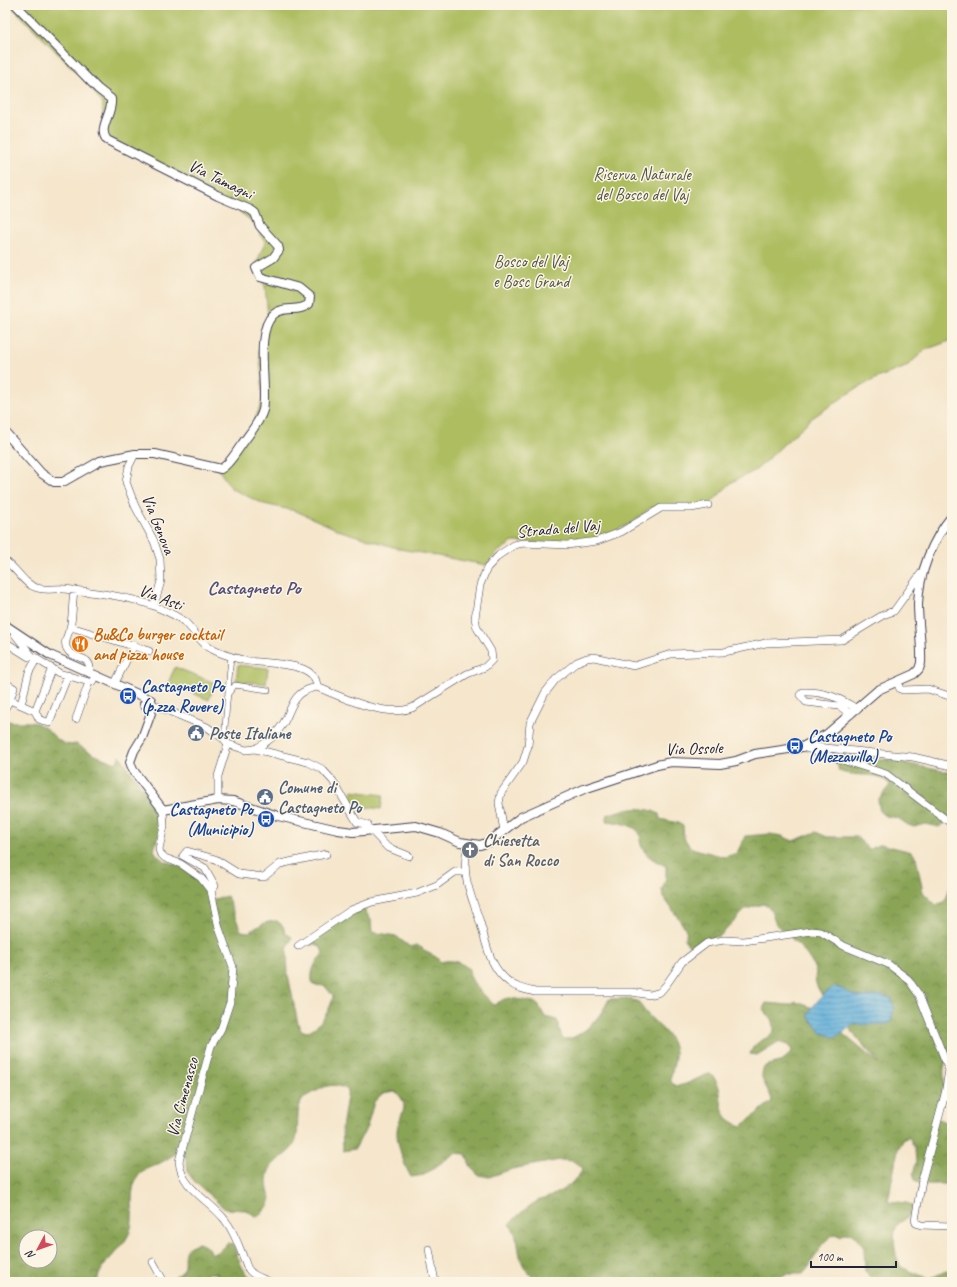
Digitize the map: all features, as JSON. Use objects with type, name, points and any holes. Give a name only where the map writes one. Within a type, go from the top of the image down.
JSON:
[{"type":"street","name":"Via Tamagni","points":[[16,5],[94,84],[111,99],[112,106],[103,129],[104,136],[107,140],[218,196],[251,210],[260,226],[278,246],[279,250],[274,258],[256,268],[260,277],[299,288],[310,297],[309,304],[304,308],[279,311],[273,314],[269,320],[263,342],[263,410],[256,424],[225,467],[221,469],[212,468],[199,463],[155,454],[135,454]]},
{"type":"street","points":[[5,432],[41,474],[54,482],[64,482],[100,461],[135,454]]},
{"type":"street","name":"Via Genova","points":[[135,454],[129,466],[126,482],[135,506],[154,541],[160,559],[161,581],[154,606]]},
{"type":"street","name":"Strada del Vaj","points":[[317,687],[350,701],[381,708],[404,711],[412,708],[467,674],[485,667],[492,660],[492,651],[477,628],[476,618],[480,585],[487,568],[499,555],[514,545],[597,542],[621,532],[661,508],[691,508],[708,505]]},
{"type":"street","name":"Via Ossole","points":[[468,845],[480,845],[489,842],[520,817],[584,789],[657,765],[670,762],[720,764],[736,761],[760,753],[806,746],[827,734],[878,690],[914,674],[919,669],[922,652],[918,604],[924,569],[938,535],[952,516]]},
{"type":"street","name":"Via Asti","points":[[5,561],[36,588],[111,596],[154,606],[185,622],[206,646],[231,656],[268,664],[295,665],[304,668],[312,675],[317,683],[317,687]]},
{"type":"street","points":[[504,831],[499,803],[501,793],[523,762],[528,746],[530,723],[545,693],[556,679],[577,662],[594,657],[634,666],[671,654],[724,652],[766,643],[842,640],[883,615],[894,612],[924,569]]},
{"type":"street","points":[[74,591],[71,627],[65,642],[66,648],[69,652],[88,662],[91,666],[93,674],[92,682],[89,682],[76,719]]},
{"type":"street","points":[[5,625],[50,655],[115,683],[135,693],[149,704],[207,727],[226,742],[246,750],[255,749],[308,762],[322,769],[334,781],[357,822],[368,825],[370,830],[387,847],[409,856]]},
{"type":"street","points":[[71,627],[134,645],[149,651]]},
{"type":"street","points":[[13,631],[34,657],[59,673],[89,682]]},
{"type":"street","points":[[5,642],[29,657],[34,657]]},
{"type":"street","points":[[115,683],[134,645]]},
{"type":"street","points":[[218,800],[218,776],[226,742],[231,656]]},
{"type":"street","points":[[21,705],[34,657]]},
{"type":"street","points":[[35,711],[52,668]]},
{"type":"street","points":[[10,700],[35,711],[39,719],[49,723],[68,675]]},
{"type":"street","points":[[897,682],[900,689],[903,690],[928,689],[952,697]]},
{"type":"street","points":[[5,683],[14,688],[10,700],[5,708]]},
{"type":"street","points":[[228,694],[235,685],[268,690]]},
{"type":"street","points":[[255,749],[265,744],[275,735],[298,696],[304,691],[317,687]]},
{"type":"street","points":[[803,692],[831,694],[854,711],[839,706],[806,702],[800,695],[803,692]]},
{"type":"street","points":[[149,704],[149,717],[142,738],[131,758],[131,765],[163,810],[218,800],[244,804],[278,816],[338,830],[370,830],[416,826],[440,833],[468,845],[465,855],[465,872],[468,893],[478,916],[489,956],[494,965],[508,982],[514,986],[535,992],[632,992],[650,995],[663,988],[687,957],[707,943],[724,940],[744,941],[812,931],[821,932],[844,946],[896,969],[908,979],[919,995],[949,1070],[945,1094],[920,1187],[915,1220],[920,1225],[952,1226]]},
{"type":"street","points":[[806,746],[913,758],[952,766]]},
{"type":"street","points":[[806,746],[886,774],[952,824]]},
{"type":"street","name":"Via Cimenasco","points":[[163,810],[164,826],[159,849],[160,853],[165,858],[181,864],[201,878],[211,891],[219,928],[233,967],[230,1002],[221,1029],[211,1046],[180,1161],[180,1170],[184,1179],[225,1219],[234,1235],[248,1269],[256,1276],[270,1282]]},
{"type":"street","name":"Via Cimenasco","points":[[211,891],[215,886],[205,868],[183,856],[187,851],[215,859],[239,874],[264,877],[280,864],[326,854]]},
{"type":"street","points":[[298,946],[351,910],[372,902],[416,893],[437,885],[456,872],[465,872]]},
{"type":"street","points":[[429,1248],[432,1278],[435,1282]]},
{"type":"street","points":[[154,1262],[164,1282]]},
{"type":"green space","name":"Bosco del Vaj e Bosc Grand","points":[[10,5],[952,5],[952,340],[925,350],[906,367],[877,378],[854,390],[812,418],[756,470],[732,482],[710,504],[650,508],[631,523],[598,540],[564,543],[513,542],[499,551],[486,565],[400,549],[341,531],[296,511],[264,504],[232,489],[218,469],[252,427],[262,402],[262,378],[259,351],[268,317],[265,286],[256,265],[265,242],[253,222],[232,206],[102,134],[103,104],[87,83]]},
{"type":"green space","points":[[238,665],[268,668],[266,684],[236,681]]},
{"type":"green space","points":[[175,667],[215,683],[209,700],[168,683]]},
{"type":"green space","points":[[5,720],[36,723],[64,744],[76,744],[95,755],[116,763],[120,756],[160,813],[162,825],[154,850],[157,855],[164,860],[183,868],[191,874],[211,900],[227,896],[241,931],[249,932],[262,924],[273,921],[277,921],[283,926],[285,933],[292,937],[287,950],[288,975],[298,1024],[301,1030],[306,1032],[320,1023],[330,1007],[333,996],[325,986],[313,985],[312,972],[315,964],[323,953],[321,948],[316,944],[310,945],[308,943],[352,913],[364,909],[371,920],[372,932],[396,936],[410,947],[416,945],[422,948],[441,962],[452,961],[463,965],[469,969],[475,984],[494,1005],[504,999],[510,998],[534,1002],[539,1006],[545,1017],[557,1020],[562,1038],[567,1039],[580,1034],[592,1024],[602,1012],[609,999],[628,998],[639,1002],[648,1015],[670,1038],[673,1045],[675,1056],[671,1074],[671,1082],[676,1086],[681,1085],[710,1074],[716,1080],[719,1087],[723,1109],[726,1116],[732,1122],[742,1126],[772,1101],[762,1076],[765,1066],[783,1061],[792,1051],[790,1046],[778,1042],[757,1055],[750,1054],[751,1050],[756,1044],[772,1035],[774,1031],[774,1024],[771,1018],[763,1009],[766,1003],[790,1005],[796,1002],[811,1007],[879,1064],[823,997],[816,985],[816,973],[811,961],[799,946],[778,927],[774,921],[771,911],[767,906],[763,904],[746,909],[721,935],[689,946],[684,939],[687,933],[685,928],[663,896],[662,890],[666,878],[666,866],[653,860],[646,854],[641,846],[640,835],[635,829],[631,826],[607,821],[607,815],[633,809],[653,811],[659,814],[660,819],[678,823],[683,826],[684,838],[691,848],[725,857],[737,853],[745,836],[770,834],[782,836],[793,841],[816,832],[827,837],[857,837],[869,850],[880,844],[912,852],[916,857],[923,892],[936,905],[942,904],[946,899],[952,881],[952,1054],[944,1066],[944,1086],[934,1117],[952,1125],[952,1184],[926,1184],[915,1180],[913,1174],[916,1162],[915,1149],[909,1137],[904,1139],[898,1149],[888,1201],[912,1205],[910,1215],[898,1224],[895,1233],[894,1239],[897,1258],[901,1267],[929,1279],[952,1268],[952,1282],[874,1282],[865,1271],[864,1248],[854,1234],[845,1233],[841,1236],[835,1234],[824,1242],[808,1269],[803,1274],[786,1274],[780,1277],[781,1282],[540,1282],[525,1268],[522,1262],[517,1240],[510,1224],[532,1204],[556,1194],[570,1185],[578,1177],[583,1168],[573,1161],[560,1160],[512,1169],[489,1177],[478,1175],[470,1165],[466,1154],[455,1153],[424,1175],[411,1177],[406,1168],[397,1138],[399,1121],[404,1107],[401,1097],[395,1091],[383,1093],[374,1102],[367,1126],[355,1149],[343,1151],[342,1128],[348,1090],[331,1085],[308,1095],[300,1103],[297,1136],[295,1142],[292,1148],[269,1170],[267,1181],[270,1201],[264,1211],[257,1217],[246,1210],[225,1209],[195,1182],[188,1173],[187,1161],[181,1151],[141,1173],[135,1182],[133,1189],[132,1220],[129,1234],[102,1269],[97,1282],[5,1282]]},
{"type":"green space","points":[[839,754],[890,760],[952,773],[952,822],[944,823],[939,827],[926,824],[914,827],[898,818],[885,816],[880,812],[878,800],[890,785],[879,777],[839,771],[836,759]]},
{"type":"green space","points":[[352,791],[383,795],[381,809],[350,805]]},
{"type":"green space","points":[[199,1243],[209,1248],[212,1254],[218,1252],[227,1243],[233,1244],[245,1271],[253,1279],[259,1282],[223,1282],[217,1274],[211,1273],[203,1275],[197,1282],[171,1282],[172,1278],[183,1271],[186,1250],[192,1245]]},
{"type":"water","points":[[835,987],[856,996],[882,996],[891,998],[894,1007],[891,1022],[886,1024],[851,1025],[842,1034],[834,1037],[822,1033],[808,1016],[819,999]]},
{"type":"place","name":"Bu&Co burger cocktail and pizza house","points":[[80,644]]},
{"type":"place","name":"Castagneto Po (p.zza Rovere)","points":[[128,696]]},
{"type":"place","name":"Poste Italiane","points":[[196,733]]},
{"type":"place","name":"Castagneto Po (Mezzavilla)","points":[[795,746]]},
{"type":"place","name":"Comune di Castagneto Po","points":[[265,797]]},
{"type":"place","name":"Castagneto Po (Municipio)","points":[[266,819]]},
{"type":"place","name":"Chiesetta di San Rocco","points":[[470,850]]},
{"type":"district","name":"Castagneto Po","points":[[254,587]]},
{"type":"park label","name":"Riserva Naturale del Bosco del Vaj","points":[[642,184]]}]
